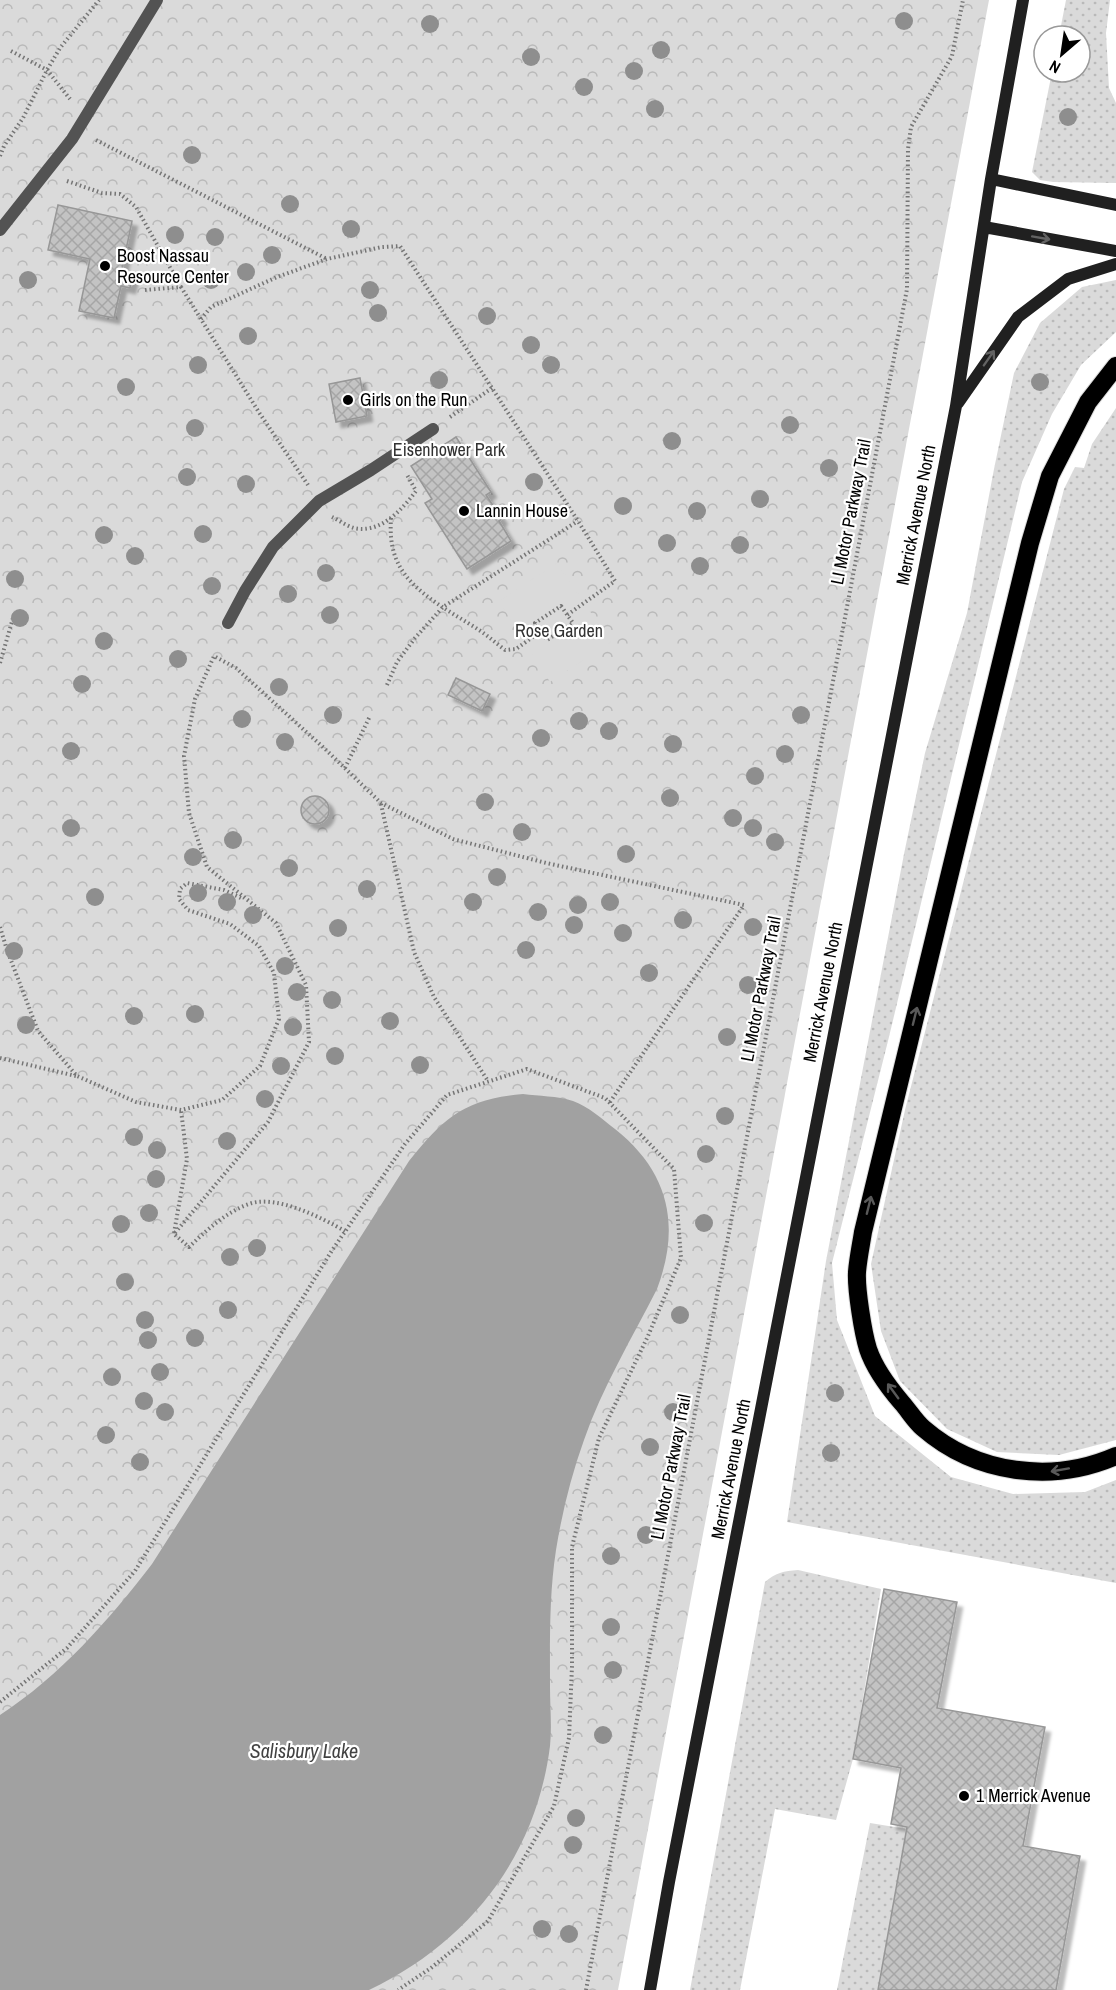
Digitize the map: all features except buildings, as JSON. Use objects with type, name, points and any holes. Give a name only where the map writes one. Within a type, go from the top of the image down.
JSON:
[{"type":"highway","points":[[1116,366],[1088,402],[1050,476],[1030,543],[865,1220],[857,1274],[864,1332],[869,1352],[891,1390],[922,1427],[939,1440],[974,1459],[1013,1470],[1045,1473],[1096,1464],[1116,1456]]},
{"type":"main road","name":"Merrick Avenue North","points":[[650,1990],[669,1882],[956,406],[991,179],[1023,0]]},
{"type":"main road","points":[[991,179],[1116,204]]},
{"type":"main road","points":[[984,227],[1116,251]]},
{"type":"main road","points":[[956,406],[1018,317],[1068,279],[1116,264]]},
{"type":"lane","points":[[0,230],[72,139],[157,0]]},
{"type":"lane","points":[[228,623],[273,547],[319,501],[433,429]]},
{"type":"path","points":[[0,156],[23,118],[46,70],[60,48],[99,0]]},
{"type":"path","name":"LI Motor Parkway Trail","points":[[586,1990],[908,289],[908,149],[911,127],[952,56],[963,0]]},
{"type":"path","points":[[11,51],[46,70],[73,101]]},
{"type":"path","points":[[94,139],[327,259]]},
{"type":"path","points":[[67,180],[102,193],[120,194],[136,207],[181,287],[260,414],[333,518],[354,528],[375,527],[391,518],[407,504],[416,491],[395,454]]},
{"type":"path","points":[[201,319],[210,307],[277,277],[327,259],[382,247],[400,246],[615,582],[567,615]]},
{"type":"path","points":[[145,290],[181,287]]},
{"type":"path","points":[[433,429],[492,388]]},
{"type":"path","points":[[391,518],[390,536],[398,564],[411,582],[442,607],[482,632],[505,650],[516,649],[541,631]]},
{"type":"path","points":[[387,685],[397,662],[442,607],[578,521]]},
{"type":"path","points":[[561,606],[573,623],[547,640],[541,631],[536,622],[561,606]]},
{"type":"path","points":[[0,663],[15,611]]},
{"type":"path","points":[[174,1234],[268,1122],[309,1042],[306,984],[276,923],[207,867],[189,813],[184,756],[195,699],[214,656],[236,668],[381,803],[453,839],[546,863],[744,905],[610,1102]]},
{"type":"path","points":[[345,768],[370,716]]},
{"type":"path","points":[[381,803],[414,952],[434,997],[488,1081]]},
{"type":"path","points":[[0,1058],[77,1076],[136,1102],[181,1110],[222,1100],[260,1066],[279,1019],[274,973],[259,946],[230,924],[188,909],[179,899],[180,889],[187,883],[214,888],[224,890],[252,903]]},
{"type":"path","points":[[0,927],[38,1031],[77,1076]]},
{"type":"path","points":[[0,1702],[67,1648],[135,1570],[345,1231],[405,1144],[447,1095],[527,1069],[605,1098],[674,1169],[681,1258],[648,1336],[599,1438],[572,1547],[572,1666],[568,1738],[554,1806],[488,1921],[431,1968],[398,1990]]},
{"type":"path","points":[[174,1234],[187,1159],[181,1110]]},
{"type":"path","points":[[174,1234],[189,1247],[228,1215],[251,1203],[275,1202],[319,1217],[345,1231]]},
{"type":"green space","name":"Eisenhower Park","points":[[0,0],[989,0],[618,1990],[0,1990]]},
{"type":"green space","points":[[1066,0],[1110,0],[1106,33],[1109,88],[1116,103],[1116,183],[1053,182],[1040,180],[1032,172],[1050,84],[1092,84],[1092,24],[1061,24]]},
{"type":"green space","points":[[1116,280],[1116,332],[1081,365],[1052,414],[1022,482],[888,1041],[832,1263],[837,1320],[875,1416],[951,1477],[1013,1494],[1085,1492],[1116,1480],[1116,1583],[787,1522],[826,1261],[904,854],[925,753],[967,613],[1014,373],[1040,323],[1082,287]]},
{"type":"green space","points":[[1116,408],[1116,1440],[1059,1455],[997,1452],[947,1429],[900,1381],[881,1331],[871,1264],[905,1110],[1064,489],[1075,467],[1084,468],[1092,444]]},
{"type":"green space","name":"Rose Garden","points":[[557,563],[611,642],[550,682],[499,601]]},
{"type":"green space","points":[[798,1570],[881,1589],[853,1759],[836,1820],[775,1809],[740,1990],[690,1990],[765,1582],[780,1573]]},
{"type":"green space","points":[[870,1823],[907,1829],[879,1990],[837,1990]]},
{"type":"water","name":"Salisbury Lake","points":[[523,1094],[573,1101],[590,1110],[633,1146],[648,1163],[665,1201],[668,1243],[657,1289],[599,1401],[579,1454],[567,1495],[552,1584],[550,1746],[542,1786],[530,1824],[513,1859],[492,1892],[467,1921],[405,1970],[369,1990],[0,1990],[0,1715],[22,1700],[63,1665],[119,1606],[152,1564],[409,1161],[433,1133],[457,1113],[486,1100]]},
{"type":"place","name":"Boost Nassau Resource Center","points":[[105,266]]},
{"type":"place","name":"Girls on the Run","points":[[348,400]]},
{"type":"place","name":"Lannin House","points":[[464,511]]},
{"type":"place","name":"1 Merrick Avenue","points":[[964,1796]]}]
